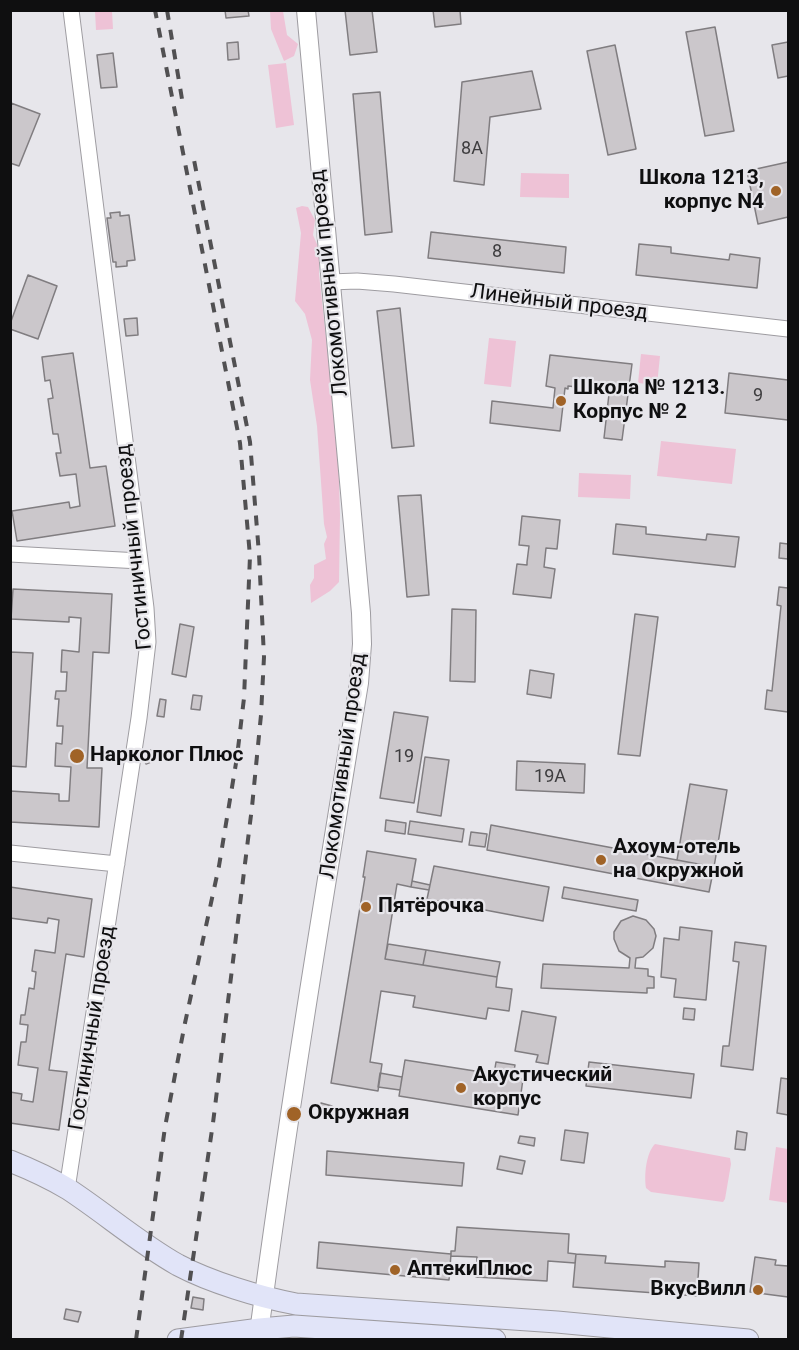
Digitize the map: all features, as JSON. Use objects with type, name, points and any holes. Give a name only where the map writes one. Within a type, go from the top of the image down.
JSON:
[{"type":"main road","points":[[10,1161],[67,1189],[140,1241],[180,1266],[228,1286],[296,1304],[557,1322],[748,1340]]},
{"type":"main road","points":[[178,1340],[259,1334],[294,1326],[495,1340]]},
{"type":"street","name":"Гостиничный проезд","points":[[67,1189],[146,667],[147,625],[71,10]]},
{"type":"street","name":"Локомотивный проезд","points":[[259,1334],[268,1256],[310,975],[361,666],[361,613],[306,10]]},
{"type":"street","name":"Линейный проезд","points":[[330,282],[357,281],[394,284],[789,329]]},
{"type":"street","points":[[10,554],[140,561]]},
{"type":"street","points":[[10,853],[117,864]]},
{"type":"shaded area","points":[[95,11],[112,11],[113,29],[96,30]]},
{"type":"shaded area","points":[[270,11],[283,11],[287,35],[298,44],[294,56],[284,61],[271,29]]},
{"type":"shaded area","points":[[286,63],[294,125],[276,128],[268,65]]},
{"type":"shaded area","points":[[521,173],[569,174],[569,198],[520,197]]},
{"type":"shaded area","points":[[308,207],[315,220],[313,235],[319,249],[319,274],[338,448],[340,515],[339,582],[330,591],[311,603],[310,585],[314,578],[314,565],[326,559],[324,544],[327,537],[324,524],[317,426],[310,380],[312,340],[305,314],[295,301],[301,233],[296,208]]},
{"type":"shaded area","points":[[489,338],[516,341],[511,387],[484,384]]},
{"type":"shaded area","points":[[641,354],[660,356],[657,385],[638,383]]},
{"type":"shaded area","points":[[661,441],[736,449],[732,484],[657,476]]},
{"type":"shaded area","points":[[579,473],[631,475],[630,499],[578,497]]},
{"type":"shaded area","points":[[655,1144],[730,1158],[731,1164],[723,1202],[651,1192],[646,1188],[646,1164]]},
{"type":"shaded area","points":[[776,1147],[788,1149],[788,1203],[769,1200]]},
{"type":"building","points":[[225,10],[248,10],[249,16],[226,18]]},
{"type":"building","points":[[345,10],[372,10],[377,52],[350,55]]},
{"type":"building","points":[[433,10],[460,10],[461,24],[435,27]]},
{"type":"building","points":[[715,27],[734,131],[705,136],[686,32]]},
{"type":"building","points":[[238,42],[239,59],[228,60],[227,43]]},
{"type":"building","points":[[788,42],[788,76],[778,78],[772,45]]},
{"type":"building","points":[[615,45],[636,149],[608,155],[587,51]]},
{"type":"building","points":[[113,53],[117,87],[101,88],[97,55]]},
{"type":"building","points":[[532,71],[541,109],[490,117],[484,185],[454,181],[462,82]]},
{"type":"building","points":[[380,92],[392,232],[365,235],[353,94]]},
{"type":"building","points":[[11,103],[40,114],[19,166],[10,163]]},
{"type":"building","points":[[788,162],[788,217],[758,224],[747,171]]},
{"type":"building","points":[[120,212],[120,216],[129,215],[135,260],[127,261],[127,266],[116,267],[116,262],[113,262],[107,218],[111,218],[110,213]]},
{"type":"building","points":[[431,232],[566,247],[564,273],[428,258]]},
{"type":"building","points":[[639,244],[671,247],[671,253],[729,260],[730,254],[760,258],[757,288],[636,275]]},
{"type":"building","points":[[28,275],[57,286],[38,339],[10,329]]},
{"type":"building","points":[[400,308],[414,446],[392,448],[377,311]]},
{"type":"building","points":[[137,318],[138,335],[126,336],[124,319]]},
{"type":"building","points":[[73,353],[90,468],[106,466],[115,526],[17,541],[12,511],[69,502],[70,508],[80,506],[76,474],[60,476],[56,453],[61,453],[58,434],[53,434],[48,399],[53,398],[50,380],[45,381],[42,357]]},
{"type":"building","points":[[550,355],[632,364],[622,440],[604,438],[609,394],[605,393],[605,390],[568,386],[568,389],[565,388],[560,431],[490,423],[492,401],[553,408],[555,388],[546,386]]},
{"type":"building","points":[[729,373],[788,380],[788,420],[725,413]]},
{"type":"building","points":[[421,495],[429,595],[407,597],[398,496]]},
{"type":"building","points":[[522,516],[560,520],[557,549],[546,548],[544,567],[555,569],[551,598],[513,594],[517,564],[527,565],[529,546],[519,545]]},
{"type":"building","points":[[616,524],[646,527],[646,534],[706,540],[707,534],[739,537],[735,567],[613,554]]},
{"type":"building","points":[[780,543],[788,544],[788,559],[779,558]]},
{"type":"building","points":[[779,587],[788,588],[788,712],[765,709],[767,690],[772,691],[781,606],[777,605]]},
{"type":"building","points":[[13,589],[112,594],[109,653],[93,652],[87,768],[102,768],[99,827],[10,822],[10,791],[59,794],[59,801],[69,801],[71,767],[55,766],[56,743],[62,744],[63,726],[57,726],[59,699],[55,699],[56,691],[66,691],[67,672],[61,672],[62,650],[79,652],[81,618],[69,617],[69,622],[11,619]]},
{"type":"building","points":[[452,609],[476,610],[475,682],[450,681]]},
{"type":"building","points":[[635,614],[658,617],[640,756],[618,754]]},
{"type":"building","points":[[180,624],[194,627],[186,677],[172,674]]},
{"type":"building","points":[[10,652],[33,653],[26,767],[10,766]]},
{"type":"building","points":[[530,670],[554,674],[551,698],[527,694]]},
{"type":"building","points":[[193,695],[202,696],[200,710],[191,709]]},
{"type":"building","points":[[160,699],[166,700],[164,717],[157,716]]},
{"type":"building","points":[[394,712],[428,717],[414,803],[380,798]]},
{"type":"building","points":[[151,750],[156,760],[146,764],[142,755]]},
{"type":"building","points":[[425,757],[449,760],[441,816],[417,812]]},
{"type":"building","points":[[517,761],[585,764],[584,793],[516,790]]},
{"type":"building","points":[[690,784],[727,790],[714,867],[677,860]]},
{"type":"building","points":[[386,820],[406,823],[405,834],[385,831]]},
{"type":"building","points":[[410,821],[464,829],[462,842],[408,834]]},
{"type":"building","points":[[491,825],[714,867],[709,892],[487,850]]},
{"type":"building","points":[[471,832],[487,834],[485,847],[469,845]]},
{"type":"building","points":[[367,851],[416,859],[411,887],[397,884],[385,959],[497,977],[496,987],[512,989],[509,1011],[488,1008],[486,1019],[413,1007],[415,996],[381,991],[370,1062],[382,1064],[378,1091],[331,1083],[365,877],[363,877]]},
{"type":"building","points":[[434,866],[549,887],[543,921],[427,899]]},
{"type":"building","points":[[412,881],[430,885],[429,890],[411,887]]},
{"type":"building","points":[[10,887],[92,899],[84,957],[66,954],[49,1070],[67,1072],[59,1130],[10,1123],[10,1092],[22,1094],[21,1100],[33,1102],[38,1068],[18,1065],[21,1042],[26,1042],[28,1025],[20,1024],[21,1015],[25,1015],[29,988],[34,989],[36,972],[32,971],[35,950],[55,953],[59,920],[48,918],[47,923],[10,918]]},
{"type":"building","points":[[564,887],[638,900],[636,911],[562,898]]},
{"type":"building","points":[[633,916],[646,920],[654,929],[656,936],[653,948],[643,957],[636,958],[635,968],[648,969],[648,976],[654,977],[654,988],[647,988],[647,993],[541,988],[543,964],[629,968],[630,958],[619,951],[614,932],[621,921]]},
{"type":"building","points":[[680,927],[712,931],[706,1000],[674,997],[676,979],[661,977],[664,938],[679,940]]},
{"type":"building","points":[[735,942],[766,946],[753,1070],[721,1066],[723,1046],[729,1046],[739,962],[733,961]]},
{"type":"building","points":[[388,944],[426,950],[423,965],[385,959]]},
{"type":"building","points":[[426,950],[500,962],[497,977],[423,965]]},
{"type":"building","points":[[684,1008],[695,1009],[694,1020],[683,1019]]},
{"type":"building","points":[[522,1011],[556,1017],[548,1064],[536,1062],[538,1055],[515,1051]]},
{"type":"building","name":"Акустический корпус","points":[[405,1060],[494,1074],[496,1062],[515,1065],[513,1077],[523,1079],[518,1115],[399,1096]]},
{"type":"building","points":[[589,1062],[694,1074],[691,1098],[586,1086]]},
{"type":"building","points":[[380,1073],[402,1077],[400,1090],[378,1087]]},
{"type":"building","points":[[781,1078],[788,1079],[788,1115],[777,1113]]},
{"type":"building","points":[[321,1103],[332,1106],[330,1117],[318,1114]]},
{"type":"building","points":[[565,1130],[588,1133],[584,1163],[561,1160]]},
{"type":"building","points":[[737,1131],[747,1133],[745,1150],[735,1149]]},
{"type":"building","points":[[520,1136],[535,1138],[534,1146],[518,1143]]},
{"type":"building","points":[[327,1151],[464,1163],[462,1186],[326,1175]]},
{"type":"building","points":[[500,1156],[525,1161],[522,1174],[497,1169]]},
{"type":"building","points":[[457,1227],[569,1234],[568,1253],[576,1254],[575,1263],[548,1261],[547,1281],[476,1277],[477,1257],[451,1256],[451,1251],[455,1251]]},
{"type":"building","points":[[319,1242],[451,1254],[449,1280],[317,1268]]},
{"type":"building","points":[[576,1254],[606,1256],[605,1263],[665,1267],[665,1261],[699,1263],[697,1296],[573,1287]]},
{"type":"building","points":[[755,1257],[776,1260],[775,1265],[788,1266],[788,1297],[750,1292]]},
{"type":"building","points":[[193,1297],[204,1299],[203,1310],[191,1308]]},
{"type":"building","points":[[66,1309],[81,1312],[78,1322],[64,1319]]},
{"type":"railway","points":[[136,1340],[165,1127],[219,866],[237,757],[244,698],[250,556],[240,443],[155,10]]},
{"type":"railway","points":[[167,10],[182,99]]},
{"type":"railway","points":[[181,1340],[213,1123],[252,807],[264,657],[250,442],[193,155]]},
{"type":"place","name":"Школа 1213, корпус N4","points":[[776,191]]},
{"type":"place","name":"Школа № 1213. Корпус № 2","points":[[561,401]]},
{"type":"place","name":"Нарколог Плюс","points":[[77,756]]},
{"type":"place","name":"Ахоум-отель на Окружной","points":[[601,860]]},
{"type":"place","name":"Пятёрочка","points":[[366,907]]},
{"type":"place","name":"Акустический корпус","points":[[461,1088]]},
{"type":"place","name":"Окружная","points":[[294,1114]]},
{"type":"place","name":"АптекиПлюс","points":[[395,1270]]},
{"type":"place","name":"ВкусВилл","points":[[758,1290]]}]
